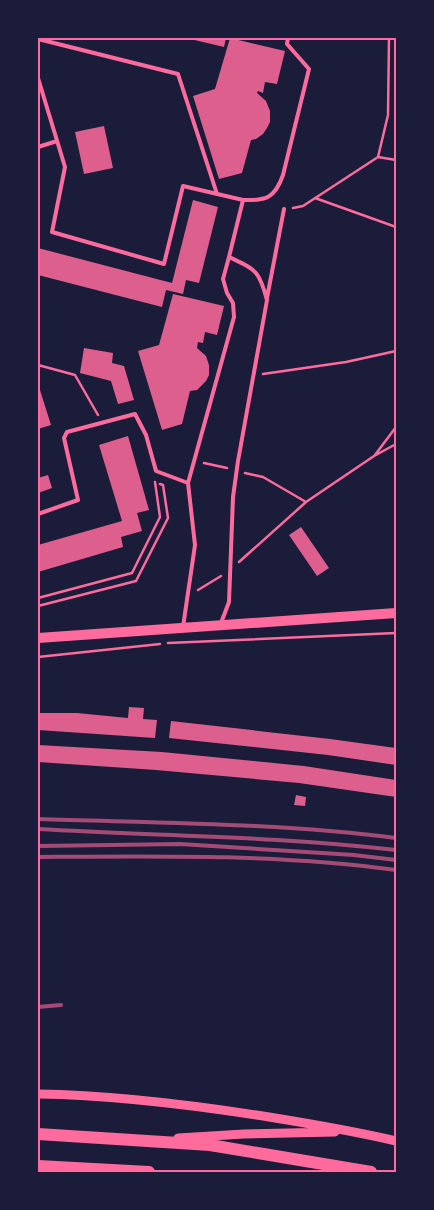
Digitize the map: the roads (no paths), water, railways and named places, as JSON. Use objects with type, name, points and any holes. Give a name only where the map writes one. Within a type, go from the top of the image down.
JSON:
[{"type":"main road","points":[[38,638],[396,613]]},
{"type":"main road","points":[[38,1134],[210,1145],[371,1172]]},
{"type":"main road","points":[[38,1166],[149,1172]]},
{"type":"street","points":[[38,1094],[71,1094],[209,1107],[358,1132],[396,1141]]},
{"type":"street","points":[[147,1140],[244,1134],[358,1132]]},
{"type":"lane","points":[[38,78],[65,167],[52,232],[164,264],[183,186],[243,200],[258,201],[270,197],[279,188],[284,175],[309,69],[287,44],[288,38]]},
{"type":"lane","points":[[38,39],[178,74],[217,194]]},
{"type":"lane","points":[[38,147],[57,141]]},
{"type":"lane","points":[[183,627],[195,545],[188,483],[234,317],[233,303],[223,279],[243,200]]},
{"type":"lane","points":[[220,625],[229,602],[233,497],[237,471],[284,209]]},
{"type":"lane","points":[[229,257],[254,269],[262,280],[267,300]]},
{"type":"lane","points":[[38,512],[78,500],[64,438],[67,432],[135,414],[146,435],[156,471],[188,483]]},
{"type":"railway","points":[[38,819],[262,826],[396,838]]},
{"type":"railway","points":[[38,829],[262,839],[396,850]]},
{"type":"railway","points":[[38,846],[180,844],[354,855],[396,860]]},
{"type":"railway","points":[[38,857],[217,857],[307,861],[396,870]]},
{"type":"railway","points":[[38,1007],[61,1005]]}]
